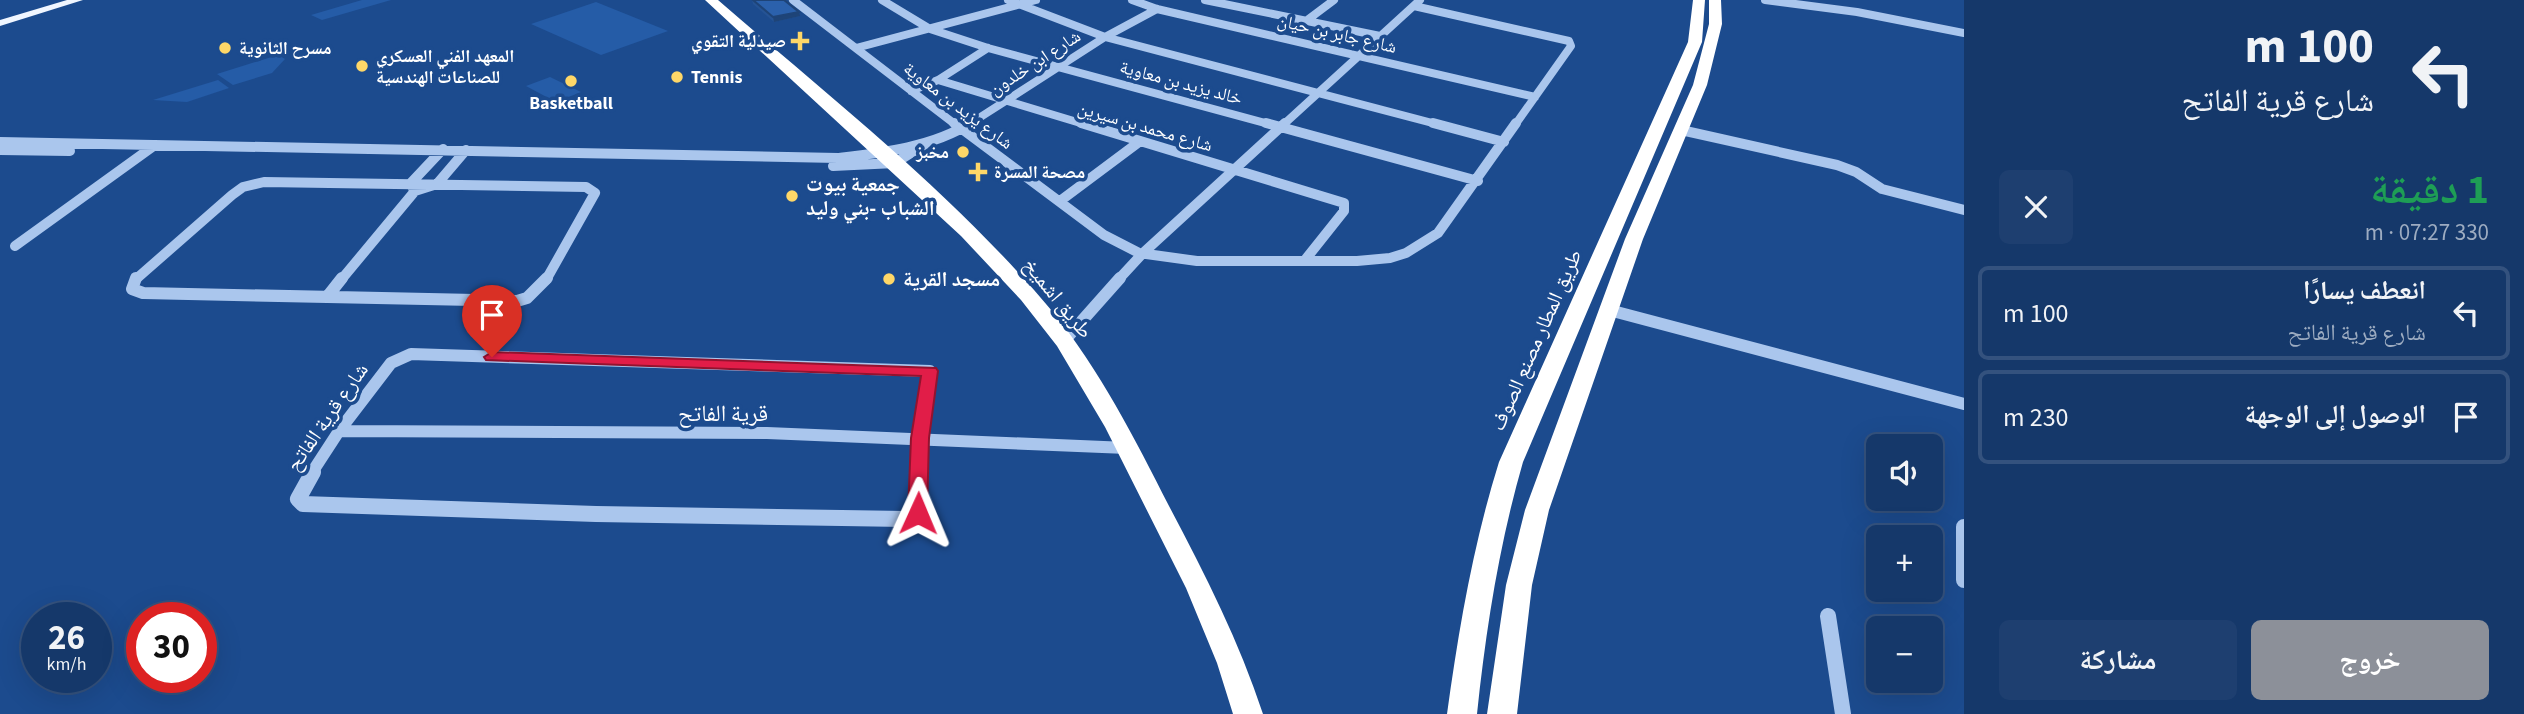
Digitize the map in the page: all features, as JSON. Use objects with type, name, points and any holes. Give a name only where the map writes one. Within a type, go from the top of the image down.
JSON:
[{"type":"highway","name":"طريق اشميخ","points":[[711,0],[964,227],[1008,273],[1064,341],[1096,389],[1214,620],[1239,682],[1248,714]]},
{"type":"highway","name":"طريق المطار مصنع الصوف","points":[[1462,714],[1474,614],[1500,496],[1523,429],[1695,42],[1699,0]]},
{"type":"highway","points":[[1502,714],[1515,617],[1536,514],[1609,310],[1715,38],[1715,0]]},
{"type":"highway","points":[[1624,201],[1648,207]]},
{"type":"main road","points":[[0,21],[66,0]]},
{"type":"main road","points":[[0,21],[78,0]]},
{"type":"street","name":"شارع يزيد بن معاوية","points":[[793,0],[960,130],[1109,239],[1142,254],[1196,260],[1373,262],[1408,253],[1438,233],[1478,181],[1571,46],[1569,41],[1417,3]]},
{"type":"street","name":"خالد يزيد بن معاوية","points":[[882,0],[930,29],[988,48],[1478,181]]},
{"type":"street","points":[[1008,0],[1105,37],[1504,142]]},
{"type":"street","points":[[856,48],[1036,0]]},
{"type":"street","name":"شارع جابر بن حيان","points":[[1132,0],[1157,9],[1535,97]]},
{"type":"street","points":[[1205,0],[1380,36]]},
{"type":"street","points":[[1233,6],[1242,0]]},
{"type":"street","points":[[1306,21],[1334,0]]},
{"type":"street","points":[[1765,0],[1867,14],[1964,33]]},
{"type":"street","points":[[1064,341],[1142,254],[1417,3]]},
{"type":"street","name":"شارع ابن خلدون","points":[[928,141],[960,130],[1105,37],[1157,9]]},
{"type":"street","points":[[911,91],[938,80],[988,48]]},
{"type":"street","name":"شارع محمد بن سيرين","points":[[938,80],[1003,102],[1237,169],[1344,204],[1344,211],[1306,260]]},
{"type":"street","points":[[1681,130],[1837,165],[1882,189],[1964,210]]},
{"type":"street","points":[[0,142],[835,166],[888,157],[928,141]]},
{"type":"street","points":[[462,154],[888,157],[928,141]]},
{"type":"street","points":[[1060,201],[1139,142]]},
{"type":"street","points":[[43,151],[55,143]]},
{"type":"street","points":[[0,150],[151,148]]},
{"type":"street","points":[[15,246],[151,148]]},
{"type":"street","points":[[327,297],[440,153]]},
{"type":"street","points":[[437,184],[462,154]]},
{"type":"street","points":[[264,182],[413,187],[437,184],[586,187],[595,193],[544,285],[527,298],[502,302],[143,293],[132,289],[132,284],[243,187],[264,182]]},
{"type":"street","points":[[1609,310],[1964,404]]},
{"type":"street","name":"شارع قرية الفاتح","points":[[411,354],[930,371],[920,438],[918,513],[905,519],[582,513],[303,503],[298,499],[299,493],[339,431],[391,363],[411,354]]},
{"type":"street","points":[[339,431],[767,433],[1127,448]]},
{"type":"street","points":[[1964,527],[1964,580]]},
{"type":"street","points":[[1828,615],[1843,714]]},
{"type":"shaded area","points":[[362,0],[391,0],[322,20],[311,15]]},
{"type":"shaded area","points":[[596,2],[668,31],[601,55],[531,24]]},
{"type":"shaded area","points":[[278,55],[285,59],[272,73],[233,85],[217,74]]},
{"type":"shaded area","points":[[550,77],[581,92],[556,102],[526,86]]},
{"type":"shaded area","points":[[218,80],[229,88],[187,102],[153,100]]},
{"type":"building","points":[[753,0],[784,0],[799,12],[773,17]]},
{"type":"place","name":"صيدلية التقوي","points":[[800,41]]},
{"type":"place","name":"مسرح الثانوية","points":[[225,48]]},
{"type":"place","name":"المعهد الفني العسكري للصناعات الهندسية","points":[[362,66]]},
{"type":"place","name":"Tennis","points":[[677,77]]},
{"type":"place","name":"Basketball","points":[[571,81]]},
{"type":"place","name":"مخبز","points":[[963,152]]},
{"type":"place","name":"مصحة المسرة","points":[[978,172]]},
{"type":"place","name":"جمعية بيوت الشباب -بني وليد","points":[[792,196]]},
{"type":"place","name":"مسجد القرية","points":[[889,279]]},
{"type":"district","name":"قرية الفاتح","points":[[723,413]]},
{"type":"route","points":[[492,357],[930,371],[920,438],[918,513]]}]
